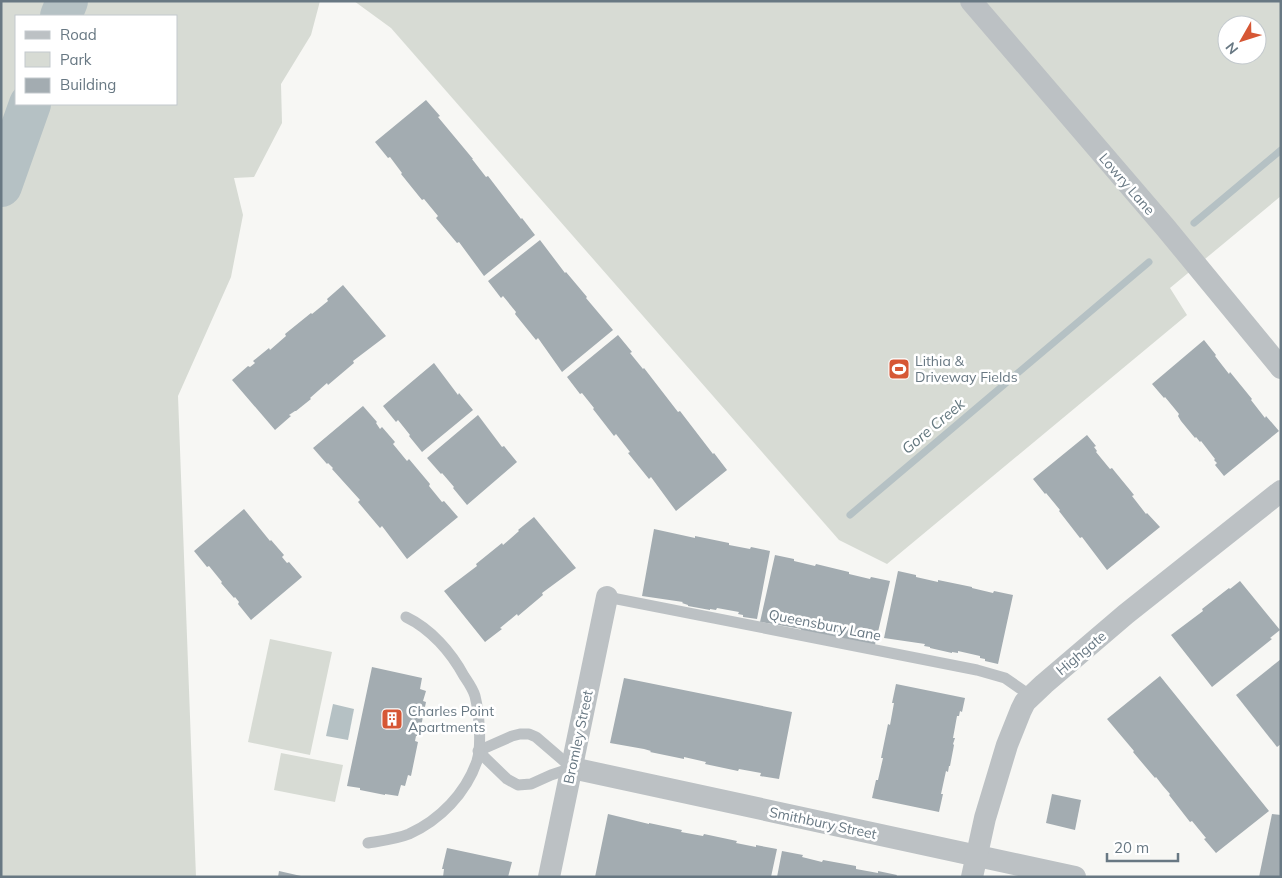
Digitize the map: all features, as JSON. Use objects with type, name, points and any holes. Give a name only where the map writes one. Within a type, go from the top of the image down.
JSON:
[{"type":"street","name":"Lowry Lane","points":[[971,1],[1165,227],[1281,368]]},
{"type":"street","name":"Highgate","points":[[974,866],[985,818],[1007,744],[1021,710],[1031,696],[1126,614],[1281,491]]},
{"type":"street","name":"Bromley Street","points":[[549,877],[607,597]]},
{"type":"street","name":"Smithbury Street","points":[[572,768],[974,866],[1075,877]]},
{"type":"lane","name":"Queensbury Lane","points":[[607,597],[977,670],[1005,678],[1031,696]]},
{"type":"lane","points":[[368,843],[407,835],[427,824],[448,807],[466,784],[478,759],[480,733],[475,695],[457,663],[428,630],[406,617]]},
{"type":"lane","points":[[478,751],[512,736],[528,734],[536,737],[572,768]]},
{"type":"lane","points":[[478,751],[507,779],[518,785],[531,784],[572,768]]},
{"type":"green space","points":[[1,1],[320,1],[311,35],[281,84],[282,123],[254,177],[234,178],[243,215],[231,277],[178,396],[196,877],[1,877]]},
{"type":"green space","name":"Lithia & Driveway Fields","points":[[354,1],[1281,1],[1281,196],[1170,288],[1187,315],[887,564],[839,540],[391,28]]},
{"type":"green space","points":[[270,639],[332,652],[310,755],[248,742]]},
{"type":"green space","points":[[281,753],[343,765],[335,802],[274,790]]},
{"type":"shaded area","points":[[333,704],[354,709],[348,740],[326,736]]},
{"type":"building","points":[[426,100],[486,177],[488,176],[535,235],[484,276],[459,242],[457,243],[436,218],[438,216],[424,199],[422,200],[390,157],[388,158],[375,142]]},
{"type":"building","points":[[540,240],[613,330],[562,372],[538,338],[536,340],[503,296],[501,298],[488,281]]},
{"type":"building","points":[[343,285],[386,336],[289,415],[291,416],[275,430],[232,380],[248,366],[250,367],[255,363],[253,361],[269,348],[270,350],[286,336],[285,334],[328,301],[327,299]]},
{"type":"building","points":[[618,335],[632,352],[630,353],[727,470],[676,511],[651,477],[649,479],[628,453],[630,452],[616,434],[614,436],[594,408],[567,377]]},
{"type":"building","points":[[1204,340],[1265,418],[1266,416],[1279,431],[1224,476],[1215,465],[1217,463],[1215,459],[1201,441],[1195,438],[1181,421],[1178,416],[1179,414],[1152,384]]},
{"type":"building","points":[[434,363],[458,395],[459,393],[473,410],[422,452],[398,420],[396,422],[383,406]]},
{"type":"building","points":[[363,406],[377,422],[380,429],[382,427],[395,442],[393,444],[407,461],[409,459],[430,484],[429,486],[442,502],[444,501],[458,517],[407,559],[382,526],[380,528],[358,502],[360,500],[333,468],[313,448]]},
{"type":"building","points":[[478,415],[502,447],[504,446],[517,462],[467,505],[454,487],[427,458]]},
{"type":"building","points":[[1087,435],[1096,446],[1094,447],[1096,452],[1130,490],[1134,495],[1132,496],[1146,514],[1160,527],[1107,570],[1033,479]]},
{"type":"building","points":[[244,509],[284,555],[282,557],[287,563],[289,562],[302,577],[251,620],[238,604],[239,602],[235,597],[194,551]]},
{"type":"building","points":[[534,517],[576,568],[542,593],[543,595],[518,616],[517,614],[485,642],[444,591],[477,566],[476,564],[502,543],[503,545]]},
{"type":"building","points":[[654,529],[729,543],[729,545],[750,549],[751,547],[770,551],[757,619],[743,617],[743,615],[738,614],[739,612],[717,608],[716,610],[710,610],[688,606],[683,602],[642,596]]},
{"type":"building","points":[[775,555],[815,566],[816,564],[849,572],[849,574],[870,579],[871,577],[890,581],[874,649],[801,631],[801,629],[760,622]]},
{"type":"building","points":[[898,571],[938,582],[938,580],[993,593],[994,591],[1013,595],[998,664],[985,661],[980,656],[958,651],[958,653],[952,653],[924,646],[925,644],[884,638]]},
{"type":"building","points":[[1240,581],[1280,630],[1270,638],[1272,639],[1212,687],[1171,635]]},
{"type":"building","points":[[1281,659],[1281,744],[1277,747],[1236,695]]},
{"type":"building","name":"Charles Point Apartments","points":[[372,667],[422,678],[420,689],[426,691],[423,701],[426,702],[419,736],[416,736],[415,741],[418,742],[411,776],[408,775],[405,786],[401,785],[398,796],[385,795],[347,786]]},
{"type":"building","points":[[1160,676],[1269,811],[1216,853],[1204,839],[1206,838],[1192,821],[1190,822],[1170,794],[1107,719]]},
{"type":"building","points":[[624,678],[792,712],[779,779],[760,776],[761,773],[739,769],[738,771],[705,764],[706,762],[684,757],[684,759],[610,743]]},
{"type":"building","points":[[896,684],[965,698],[962,712],[960,711],[959,716],[957,716],[953,738],[955,738],[954,745],[950,766],[948,772],[946,771],[939,812],[872,798],[883,758],[881,758],[888,724],[890,725]]},
{"type":"building","points":[[1052,794],[1081,800],[1075,830],[1046,823]]},
{"type":"building","points":[[608,814],[682,830],[681,832],[703,836],[704,834],[737,841],[736,843],[777,849],[771,877],[595,877]]},
{"type":"building","points":[[1272,814],[1281,815],[1281,877],[1259,877]]},
{"type":"building","points":[[447,848],[512,862],[508,877],[443,877],[444,869],[442,869]]},
{"type":"building","points":[[782,851],[803,855],[802,857],[822,862],[823,860],[856,866],[856,869],[897,875],[896,877],[777,877]]},
{"type":"building","points":[[279,871],[301,876],[301,877],[278,877]]},
{"type":"waterway","points":[[61,15],[67,1]]},
{"type":"waterway","points":[[1,186],[30,105]]},
{"type":"waterway","name":"Gore Creek","points":[[1194,223],[1281,150]]},
{"type":"waterway","name":"Gore Creek","points":[[850,515],[1149,262]]},
{"type":"place","name":"Lithia & Driveway Fields","points":[[899,369]]},
{"type":"place","name":"Charles Point Apartments","points":[[392,719]]}]
